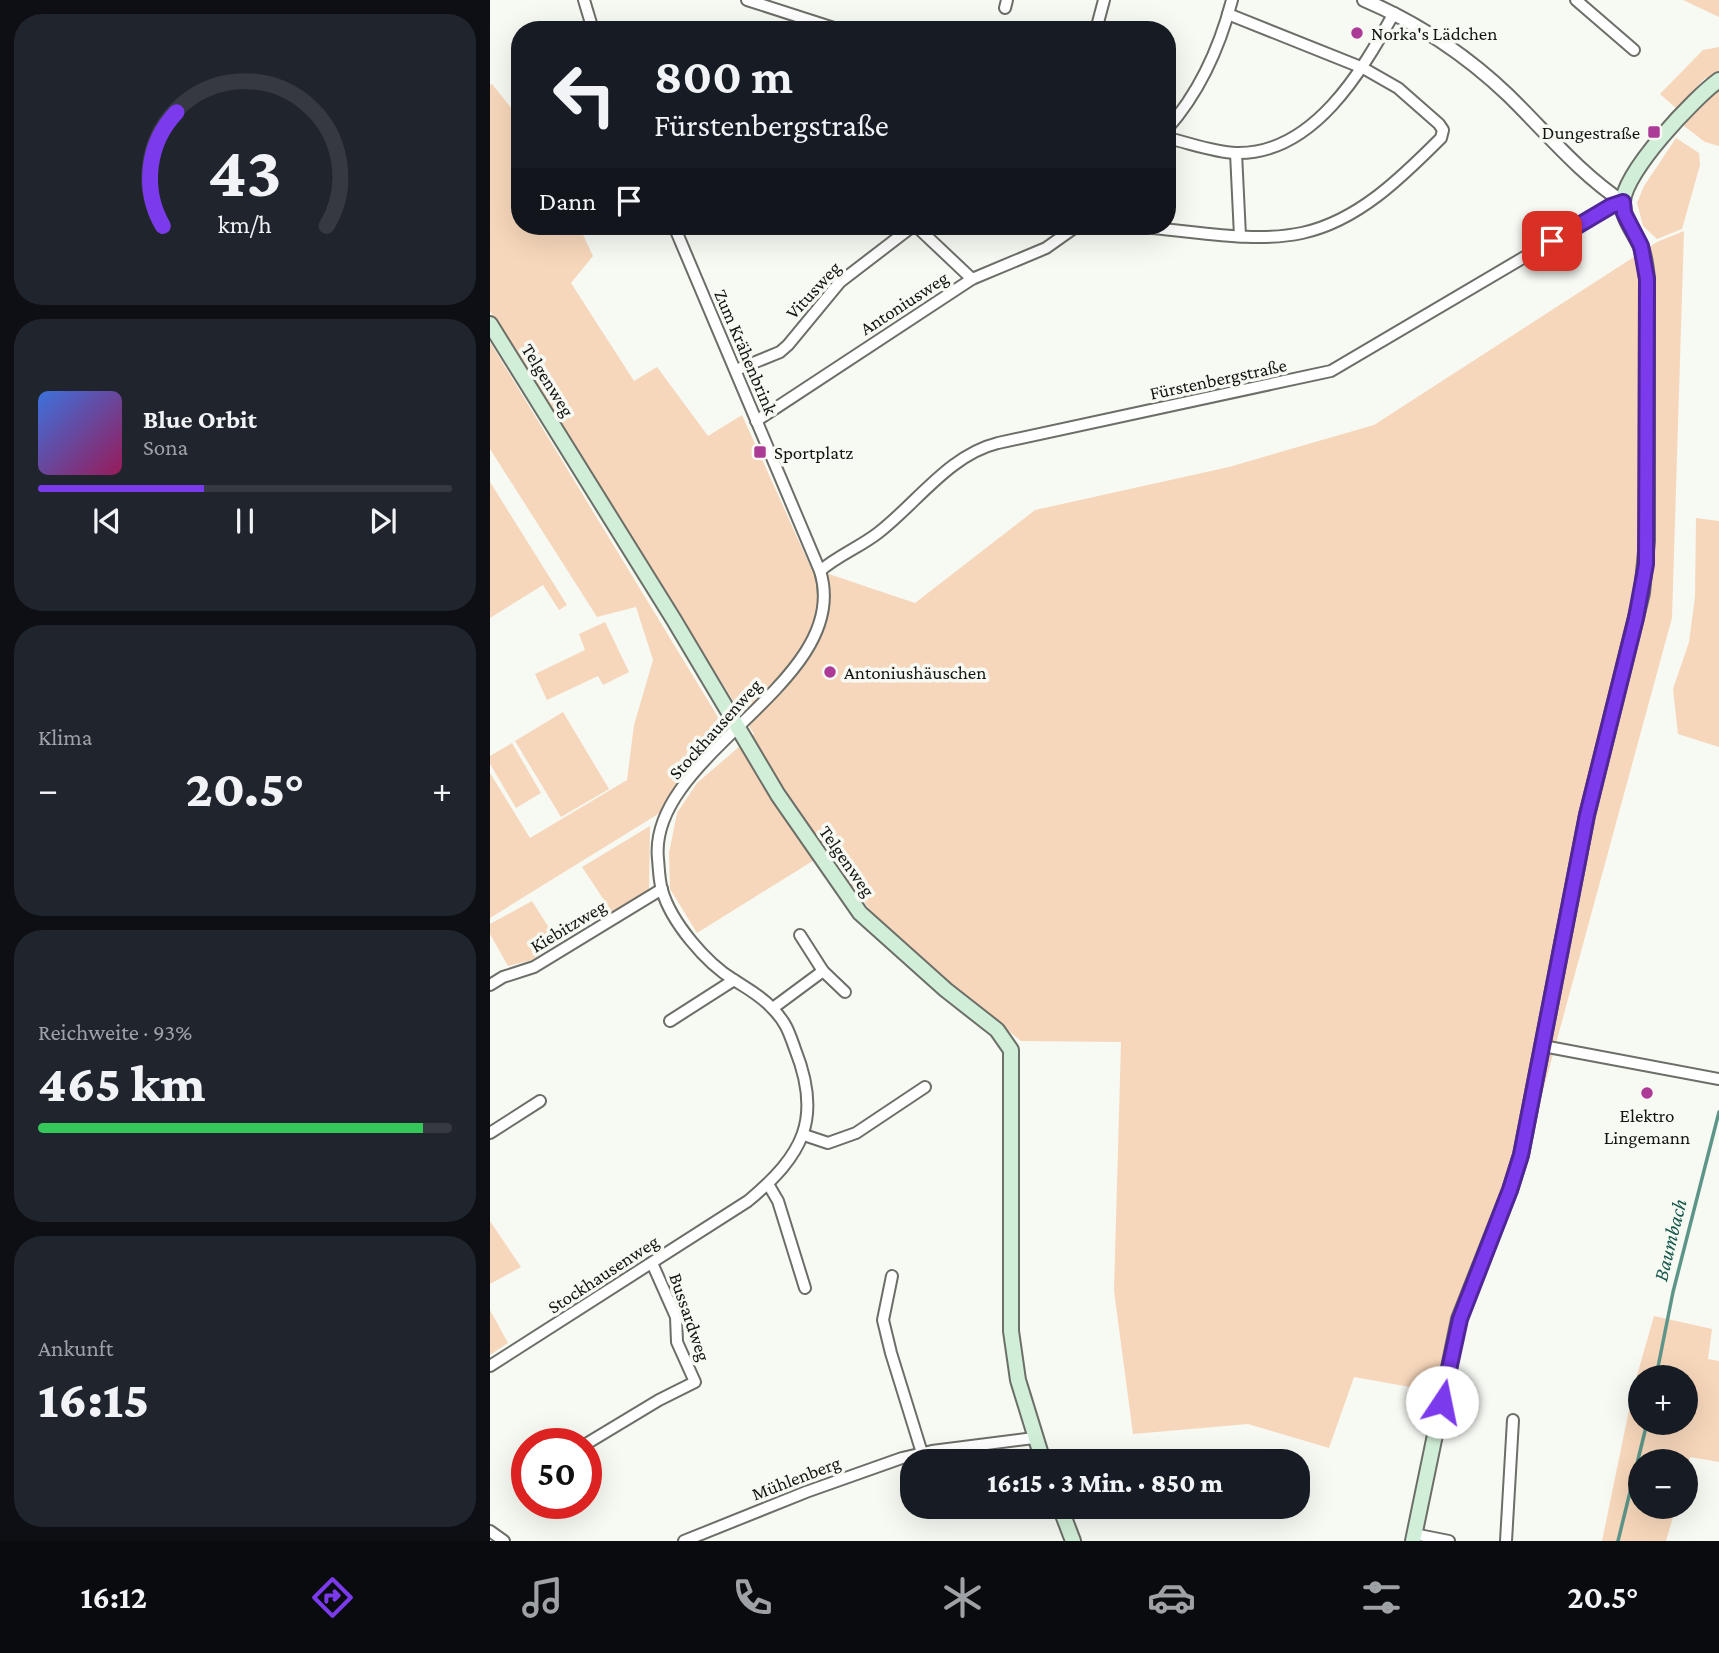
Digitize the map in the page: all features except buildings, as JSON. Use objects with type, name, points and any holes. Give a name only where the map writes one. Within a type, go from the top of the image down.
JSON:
[{"type":"main road","points":[[1413,1537],[1460,1319],[1517,1172],[1587,815],[1636,618],[1646,564],[1647,279],[1641,246],[1624,213],[1623,202],[1630,183],[1666,131],[1690,103],[1719,80]]},
{"type":"main road","name":"Telgenweg","points":[[490,324],[609,513],[778,795],[860,913],[946,990],[997,1030],[1011,1050],[1011,1331],[1018,1380],[1038,1449]]},
{"type":"main road","points":[[1065,1519],[1073,1541]]},
{"type":"street","points":[[584,0],[590,21]]},
{"type":"street","points":[[747,0],[812,21]]},
{"type":"street","points":[[1099,21],[1104,0]]},
{"type":"street","points":[[1176,118],[1191,100],[1199,84],[1232,0]]},
{"type":"street","points":[[1364,0],[1394,13],[1439,40],[1480,70],[1577,164],[1623,202]]},
{"type":"street","points":[[1576,0],[1634,50]]},
{"type":"street","points":[[1176,140],[1237,153],[1276,147],[1290,139],[1324,113],[1363,68],[1394,13]]},
{"type":"street","points":[[1176,230],[1276,236],[1303,233],[1325,225],[1358,209],[1385,191],[1441,138],[1443,130],[1398,88],[1363,68],[1228,14]]},
{"type":"street","points":[[1237,153],[1240,236]]},
{"type":"street","name":"Fürstenbergstraße","points":[[820,571],[881,530],[975,451],[998,443],[1331,371],[1611,206],[1623,202]]},
{"type":"street","name":"Zum Krähenbrink","points":[[678,235],[820,571],[824,595],[820,623],[814,638],[783,681]]},
{"type":"street","name":"Vitusweg","points":[[736,370],[779,352],[788,345],[840,282],[902,235]]},
{"type":"street","points":[[924,235],[972,279]]},
{"type":"street","name":"Antoniusweg","points":[[756,421],[972,279],[1046,248],[1064,235]]},
{"type":"street","name":"Stockhausenweg","points":[[490,1366],[727,1215],[768,1184],[794,1155],[804,1135],[807,1111],[804,1069],[790,1030],[773,1008],[746,986],[734,981],[701,952],[682,930],[662,889],[657,850],[664,816],[701,766],[783,681]]},
{"type":"street","name":"Kiebitzweg","points":[[490,985],[503,977],[534,967],[662,889]]},
{"type":"street","points":[[800,935],[823,971],[845,992]]},
{"type":"street","points":[[773,1008],[823,971]]},
{"type":"street","points":[[670,1021],[734,981]]},
{"type":"street","points":[[1543,1046],[1719,1079]]},
{"type":"street","points":[[804,1135],[828,1143],[856,1133],[925,1087]]},
{"type":"street","points":[[490,1133],[540,1101]]},
{"type":"street","points":[[768,1184],[778,1200],[805,1288]]},
{"type":"street","name":"Bussardweg","points":[[602,1434],[695,1382],[677,1342],[676,1317],[652,1263]]},
{"type":"street","points":[[892,1276],[883,1320],[921,1449]]},
{"type":"street","points":[[1506,1541],[1513,1420]]},
{"type":"street","name":"Mühlenberg","points":[[952,1449],[1034,1438]]},
{"type":"street","name":"Mühlenberg","points":[[684,1541],[806,1492],[900,1459]]},
{"type":"street","points":[[490,1531],[504,1541]]},
{"type":"street","points":[[1413,1537],[1450,1541]]},
{"type":"shaded area","points":[[1683,0],[1719,0],[1719,17]]},
{"type":"shaded area","points":[[1719,47],[1719,73],[1704,79],[1677,109],[1660,94],[1703,50]]},
{"type":"shaded area","points":[[492,84],[511,108],[511,235],[583,235],[593,256],[571,283],[634,381],[657,367],[708,436],[742,415],[811,568],[915,603],[1035,510],[1229,467],[1374,425],[1657,242],[1684,231],[1672,618],[1519,1179],[1438,1392],[1354,1377],[1329,1448],[1248,1424],[1133,1434],[1114,1291],[1121,1042],[1021,1041],[964,995],[873,913],[824,854],[697,933],[670,889],[669,853],[677,813],[697,783],[754,734],[490,311]]},
{"type":"shaded area","points":[[1719,90],[1719,146],[1705,142],[1680,123]]},
{"type":"shaded area","points":[[1676,138],[1699,153],[1700,165],[1682,229],[1657,239],[1643,226],[1637,203],[1644,186]]},
{"type":"shaded area","points":[[490,342],[721,722],[714,738],[682,771],[663,811],[490,918],[490,773],[530,838],[627,780],[634,725],[653,660],[636,607],[597,617],[490,449]]},
{"type":"shaded area","points":[[490,482],[567,605],[559,610],[543,585],[490,618]]},
{"type":"shaded area","points":[[1696,518],[1719,521],[1719,747],[1678,734],[1673,689],[1689,642],[1695,597]]},
{"type":"shaded area","points":[[605,622],[629,672],[603,685],[598,676],[547,700],[535,674],[585,650],[579,634]]},
{"type":"shaded area","points":[[563,712],[609,789],[561,817],[515,741]]},
{"type":"shaded area","points":[[512,743],[541,793],[516,808],[490,764],[490,756]]},
{"type":"shaded area","points":[[650,826],[649,891],[612,912],[582,867]]},
{"type":"shaded area","points":[[532,901],[558,942],[532,960],[508,966],[490,934],[490,924]]},
{"type":"shaded area","points":[[490,1221],[521,1267],[490,1284]]},
{"type":"shaded area","points":[[490,1310],[508,1343],[490,1355]]},
{"type":"shaded area","points":[[1654,1316],[1712,1329],[1708,1359],[1719,1361],[1719,1462],[1698,1458],[1698,1449],[1628,1449],[1628,1519],[1672,1519],[1666,1541],[1602,1541],[1628,1415],[1628,1435],[1698,1435],[1698,1365],[1640,1365]]},
{"type":"waterway","name":"Baumbach","points":[[1658,1365],[1673,1292],[1719,1112]]},
{"type":"waterway","name":"Baumbach","points":[[1618,1541],[1644,1435]]},
{"type":"place","name":"Norka's Lädchen","points":[[1357,33]]},
{"type":"place","name":"Dungestraße","points":[[1654,132]]},
{"type":"place","name":"Sportplatz","points":[[760,452]]},
{"type":"place","name":"Antoniushäuschen","points":[[830,672]]},
{"type":"place","name":"Elektro Lingemann","points":[[1647,1093]]},
{"type":"route","points":[[1442,1402],[1460,1319],[1517,1172],[1587,815],[1642,593],[1646,564],[1648,306],[1647,279],[1641,246],[1624,213],[1623,202],[1611,206],[1552,241]]}]
